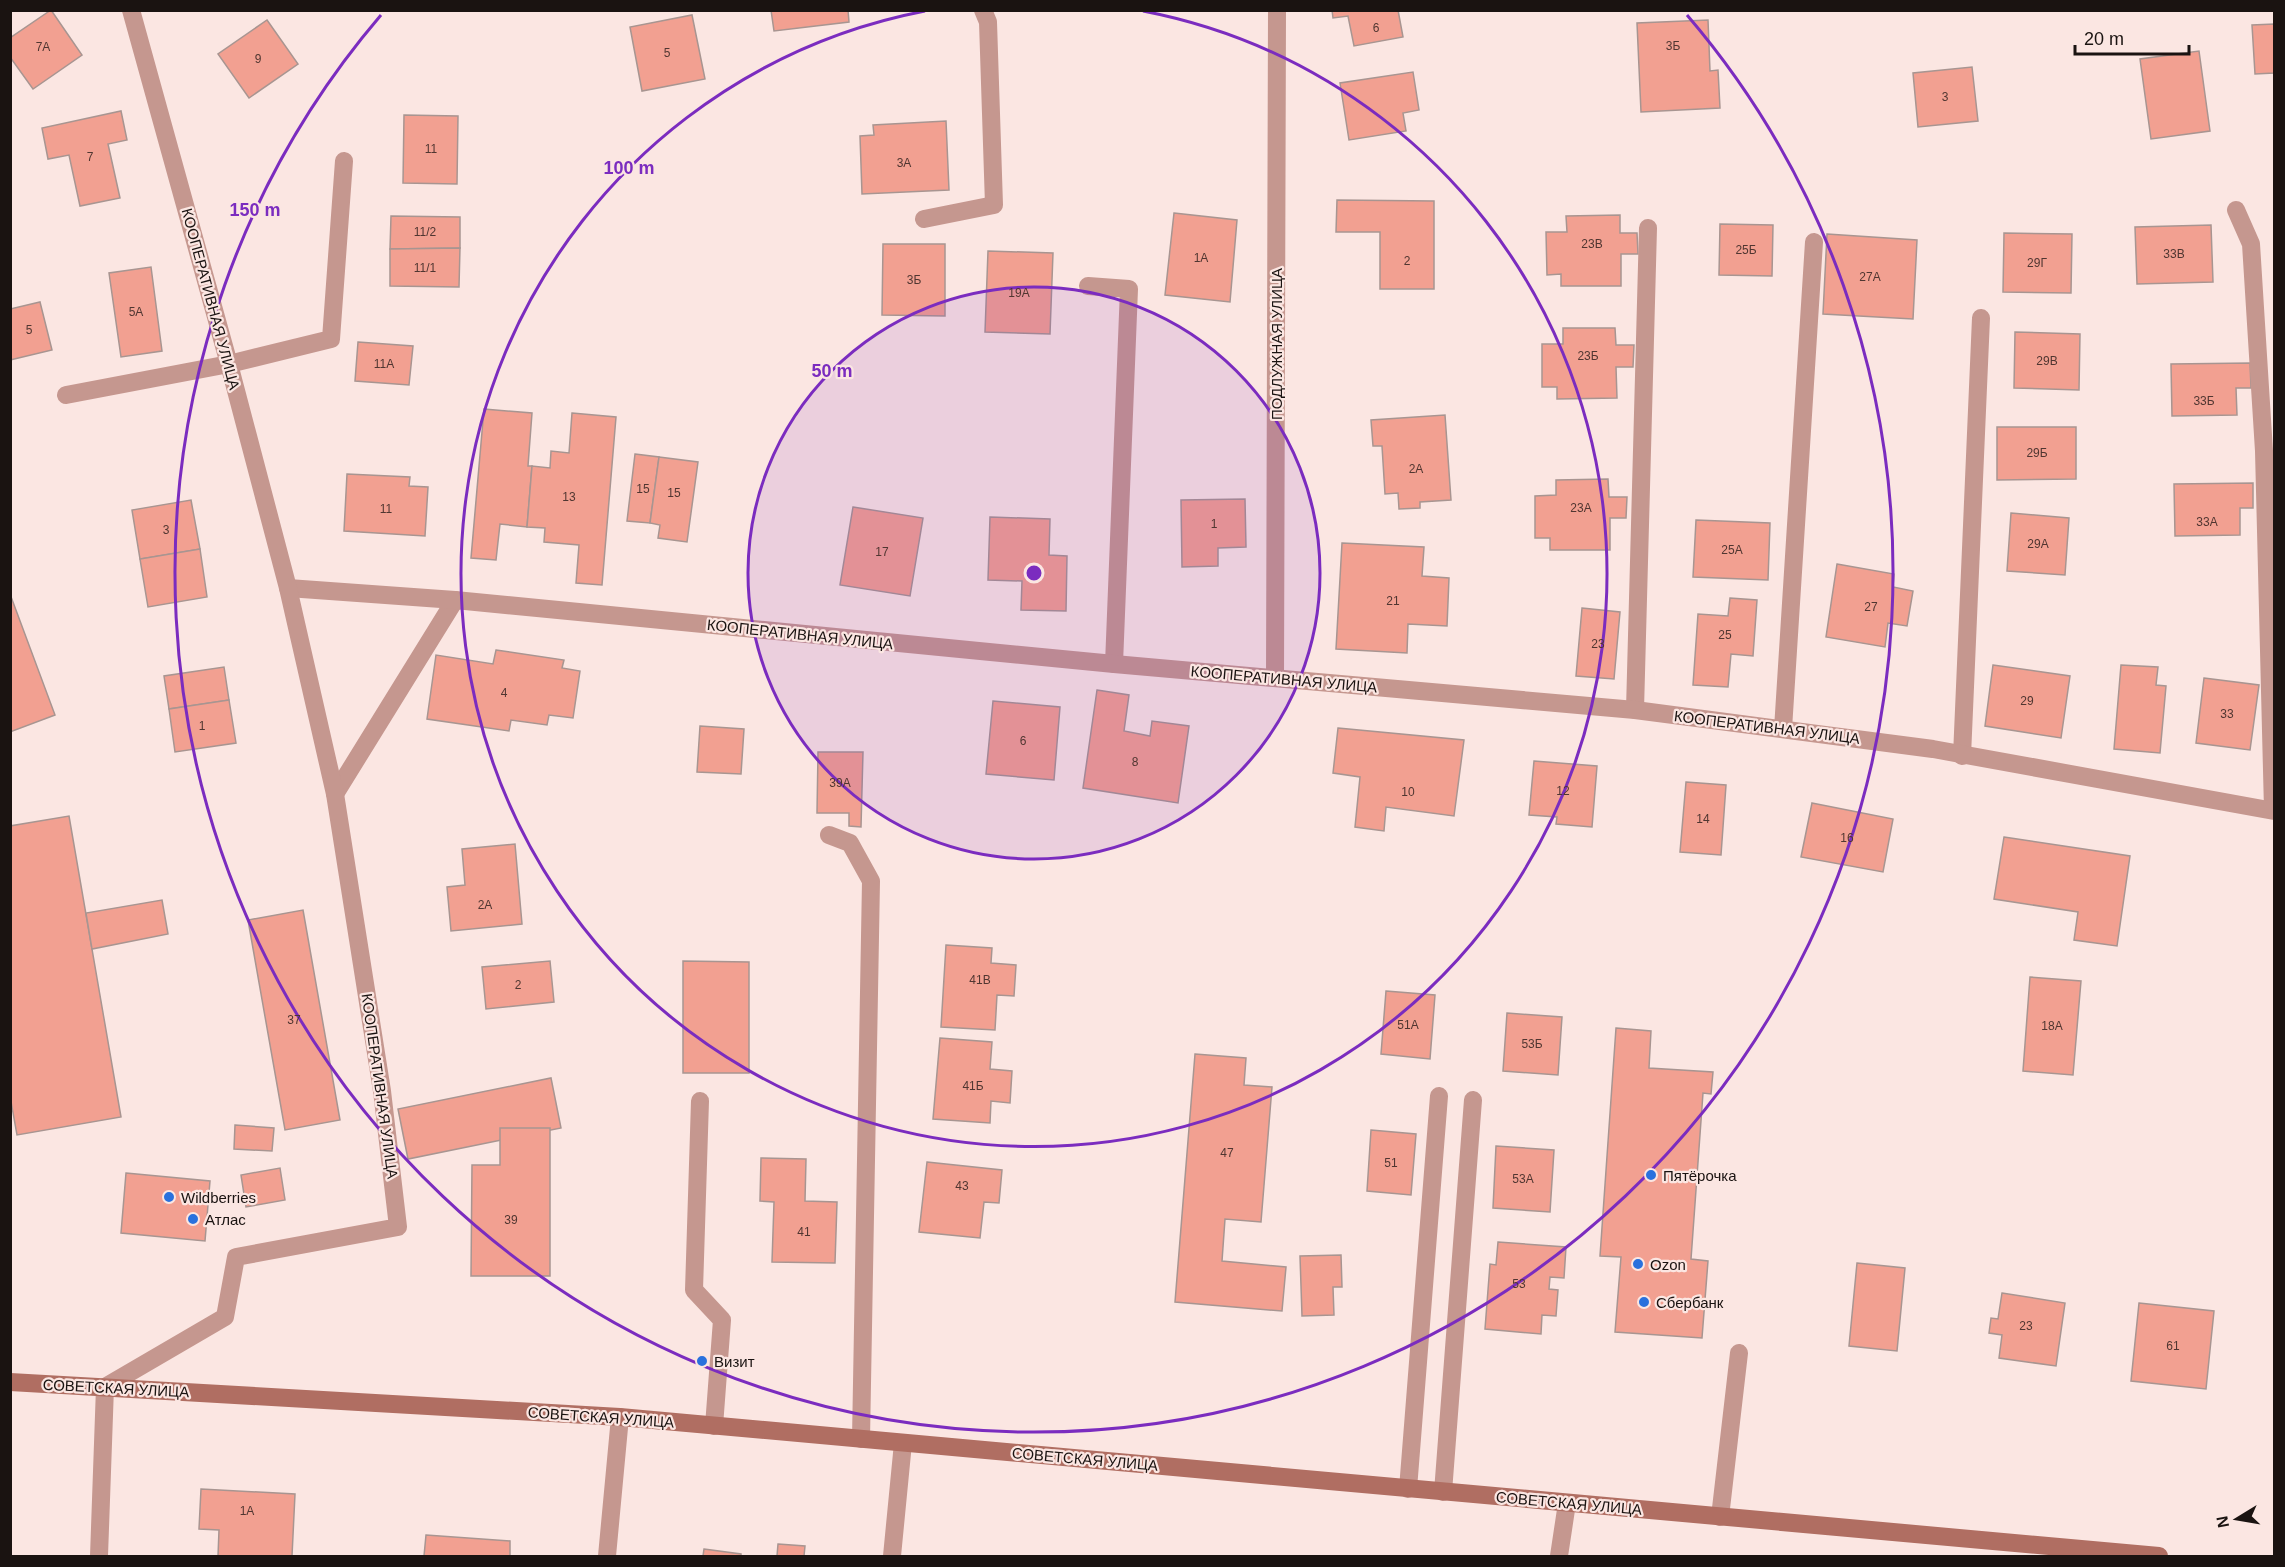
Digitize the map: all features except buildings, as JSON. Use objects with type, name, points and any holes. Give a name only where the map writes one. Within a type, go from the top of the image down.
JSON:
[{"type":"street","name":"КООПЕРАТИВНАЯ УЛИЦА","points":[[105,1388],[225,1317],[236,1257],[398,1227],[382,1091],[335,794],[288,588],[131,10]]},
{"type":"street","points":[[924,219],[994,205],[988,22],[983,10]]},
{"type":"street","name":"ПОДЛУЖНАЯ УЛИЦА","points":[[1275,678],[1277,10]]},
{"type":"street","points":[[66,395],[229,364],[331,339],[344,161]]},
{"type":"street","points":[[2236,210],[2251,244],[2262,417],[2274,810]]},
{"type":"street","points":[[1635,710],[1648,228]]},
{"type":"street","points":[[1783,729],[1814,242]]},
{"type":"street","points":[[1088,285],[1129,289],[1114,664]]},
{"type":"street","points":[[1962,756],[1981,318]]},
{"type":"street","name":"КООПЕРАТИВНАЯ УЛИЦА","points":[[288,588],[455,600],[1114,664],[1635,710],[1932,749],[2274,810]]},
{"type":"street","points":[[335,794],[455,600]]},
{"type":"street","points":[[829,835],[850,843],[871,881],[861,1439]]},
{"type":"street","points":[[1408,1489],[1439,1096]]},
{"type":"street","points":[[1443,1492],[1473,1100]]},
{"type":"street","points":[[700,1101],[694,1290],[722,1320],[714,1426]]},
{"type":"street","points":[[1720,1516],[1739,1353]]},
{"type":"street","name":"СОВЕТСКАЯ УЛИЦА","points":[[10,1382],[620,1417],[2159,1557]]},
{"type":"street","points":[[99,1557],[105,1388]]},
{"type":"street","points":[[608,1557],[620,1417]]},
{"type":"street","points":[[892,1557],[903,1443]]},
{"type":"street","points":[[1559,1557],[1567,1503]]},
{"type":"place","name":"Пятёрочка","points":[[1651,1175]]},
{"type":"place","name":"Wildberries","points":[[169,1197]]},
{"type":"place","name":"Атлас","points":[[193,1219]]},
{"type":"place","name":"Ozon","points":[[1638,1264]]},
{"type":"place","name":"Сбербанк","points":[[1644,1302]]},
{"type":"place","name":"Визит","points":[[702,1361]]}]
